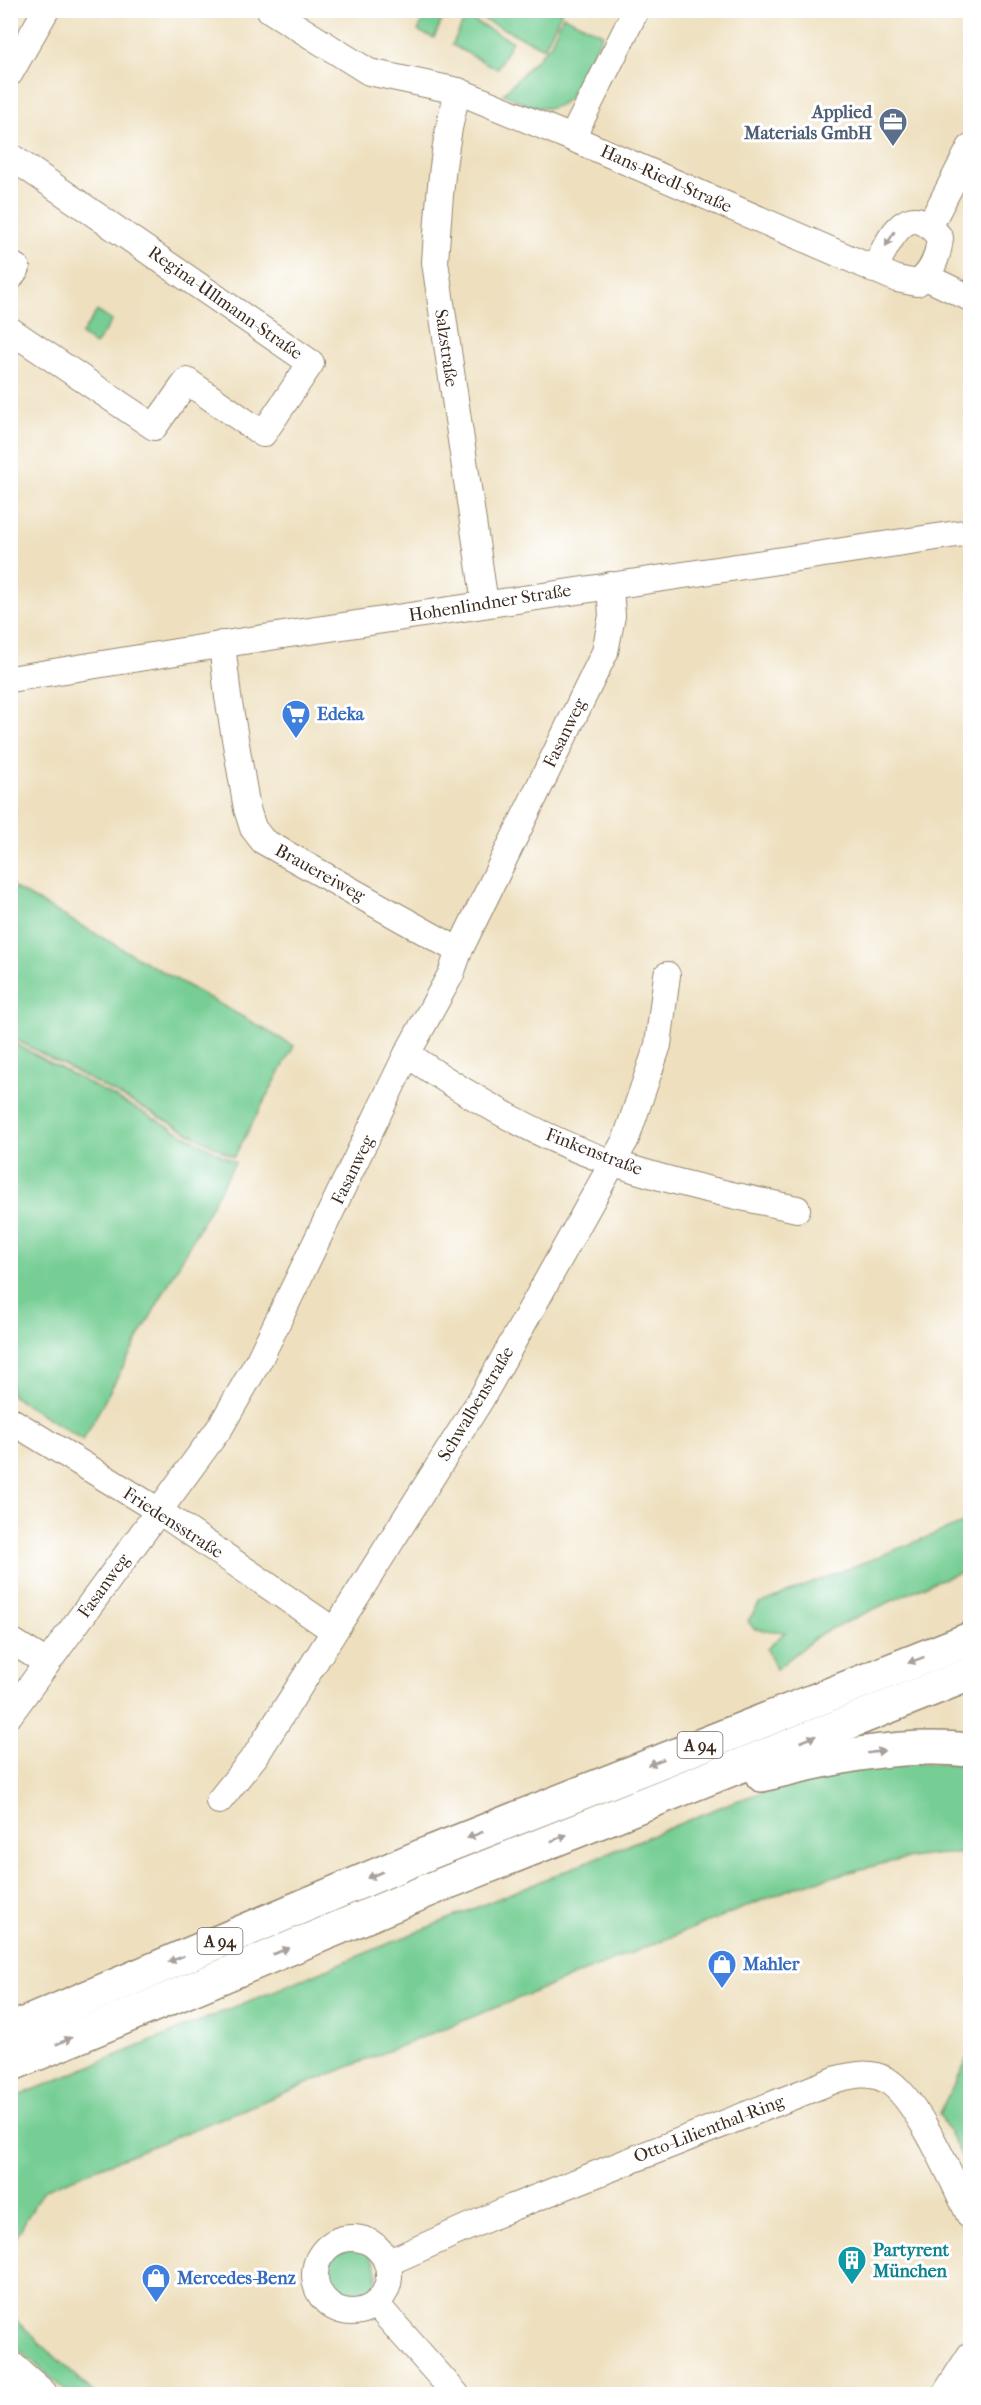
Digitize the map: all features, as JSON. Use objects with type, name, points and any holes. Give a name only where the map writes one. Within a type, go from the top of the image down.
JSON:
[{"type":"highway","name":"A 94","points":[[10,2030],[429,1853],[970,1639]]},
{"type":"highway","name":"A 94","points":[[10,2065],[430,1889],[970,1674]]},
{"type":"highway","points":[[695,1783],[760,1776],[811,1763],[883,1751],[916,1748],[970,1750]]},
{"type":"main road","points":[[10,2367],[41,2394]]},
{"type":"street","points":[[10,73],[46,10]]},
{"type":"street","name":"Hans-Riedl-Straße","points":[[270,10],[369,72],[458,91],[572,138],[874,270],[897,279],[917,283],[926,277]]},
{"type":"street","points":[[572,138],[636,10]]},
{"type":"street","name":"Salzstraße","points":[[458,91],[452,110],[438,209],[435,261],[485,604]]},
{"type":"street","points":[[930,225],[970,148]]},
{"type":"street","name":"Regina-Ullmann-Straße","points":[[10,156],[311,363],[263,434],[187,381],[154,427],[10,330]]},
{"type":"street","points":[[874,270],[895,231],[904,222],[917,220],[930,225],[940,238],[938,255],[926,277],[970,298]]},
{"type":"street","points":[[10,264],[17,268],[10,278]]},
{"type":"street","name":"Hohenlindner Straße","points":[[10,679],[222,644],[970,532]]},
{"type":"street","name":"Fasanweg","points":[[10,1714],[221,1426],[259,1360],[407,1054],[451,974],[459,951],[605,652],[612,616],[610,585]]},
{"type":"street","name":"Brauereiweg","points":[[222,644],[228,697],[247,809],[253,828],[263,841],[459,951]]},
{"type":"street","name":"Schwalbenstraße","points":[[219,1801],[256,1755],[481,1399],[626,1139],[658,1045],[667,975]]},
{"type":"street","name":"Finkenstraße","points":[[407,1054],[446,1081],[532,1128],[613,1162],[710,1191],[797,1209]]},
{"type":"street","name":"Friedensstraße","points":[[10,1420],[159,1512],[333,1630]]},
{"type":"street","points":[[10,1640],[47,1663]]},
{"type":"street","name":"Otto-Lilienthal-Ring","points":[[387,2263],[662,2147],[837,2079],[855,2075],[871,2074],[887,2080],[902,2093],[916,2114],[970,2216]]},
{"type":"street","points":[[349,2238],[372,2244],[387,2263],[388,2285],[376,2304],[355,2313],[333,2307],[318,2290],[315,2268],[327,2248],[349,2238]]},
{"type":"street","points":[[376,2304],[456,2394]]},
{"type":"street","points":[[945,2394],[970,2355]]},
{"type":"green space","points":[[427,11],[446,11],[434,38],[418,31]]},
{"type":"green space","points":[[465,11],[562,11],[544,48]]},
{"type":"green space","points":[[563,16],[603,34],[569,98],[561,104],[545,108],[529,105],[503,94],[550,45]]},
{"type":"green space","points":[[466,17],[512,41],[497,69],[452,45]]},
{"type":"green space","points":[[97,311],[112,321],[95,345],[81,335]]},
{"type":"green space","points":[[11,886],[294,1046],[234,1157],[11,1037]]},
{"type":"green space","points":[[10,1041],[235,1162],[83,1440],[11,1395]]},
{"type":"green space","points":[[970,1520],[970,1569],[931,1583],[822,1633],[776,1669],[767,1649],[785,1632],[754,1629],[748,1621],[759,1604]]},
{"type":"green space","points":[[970,1763],[970,1855],[930,1855],[907,1859],[795,1887],[43,2190],[11,2246],[11,2099],[730,1803],[802,1779],[874,1764]]},
{"type":"green space","points":[[970,2055],[970,2172],[939,2113]]},
{"type":"green space","points":[[347,2249],[357,2249],[370,2256],[377,2269],[377,2279],[370,2292],[357,2299],[347,2299],[338,2295],[331,2288],[327,2279],[327,2269],[331,2260],[338,2253]]},
{"type":"green space","points":[[11,2316],[95,2394],[69,2394],[11,2342]]},
{"type":"place","name":"Applied Materials GmbH","points":[[893,148]]},
{"type":"place","name":"Edeka","points":[[296,740]]},
{"type":"place","name":"Mahler","points":[[722,1990]]},
{"type":"place","name":"Partyrent München","points":[[852,2286]]},
{"type":"place","name":"Mercedes-Benz","points":[[156,2304]]}]
